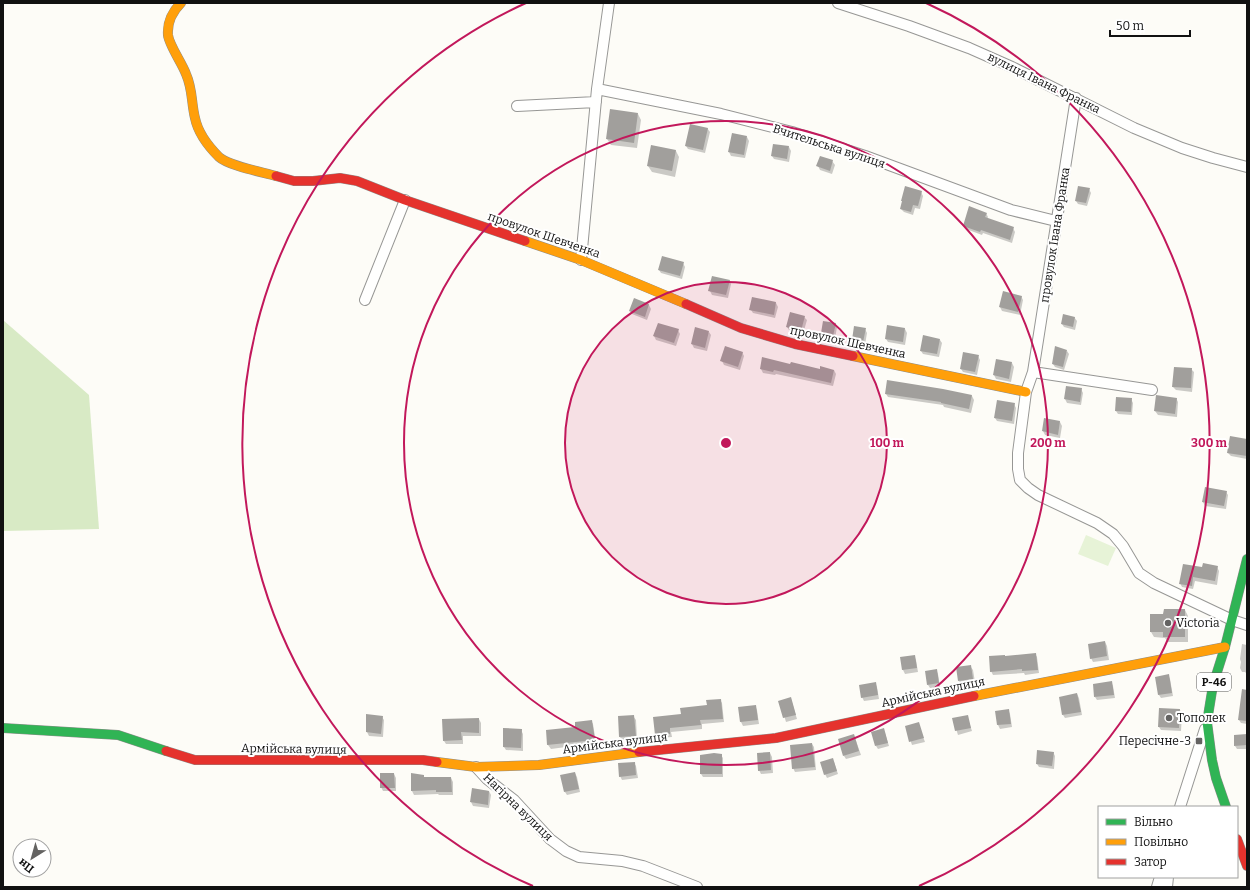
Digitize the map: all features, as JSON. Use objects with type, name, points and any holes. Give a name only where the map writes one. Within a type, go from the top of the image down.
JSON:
[{"type":"street","name":"провулок Шевченка","points":[[181,3],[173,11],[168,23],[168,37],[184,68],[190,86],[195,119],[202,137],[220,158],[235,165],[294,181],[313,181],[340,178],[357,181],[405,200],[581,260],[741,328],[795,344],[1026,392]]},
{"type":"street","points":[[581,260],[597,89],[609,3]]},
{"type":"street","name":"вулиця Івана Франка","points":[[838,3],[909,26],[969,48],[1076,98],[1134,128],[1182,148],[1247,167]]},
{"type":"street","name":"Вчительська вулиця","points":[[597,89],[722,114],[792,132],[865,156],[1011,210],[1056,221]]},
{"type":"street","name":"провулок Івана Франка","points":[[1076,98],[1033,372],[1026,392],[1018,453],[1020,480],[1038,495],[1097,523],[1113,534],[1123,546],[1139,574],[1154,583],[1232,620],[1247,625]]},
{"type":"street","points":[[517,106],[596,102]]},
{"type":"street","points":[[365,300],[405,200]]},
{"type":"street","points":[[1033,372],[1152,390]]},
{"type":"street","name":"Р-46","points":[[1226,806],[1216,778],[1212,760],[1208,722],[1213,685],[1225,647],[1247,559]]},
{"type":"street","name":"Армійська вулиця","points":[[3,728],[118,735],[195,760],[423,760],[476,767],[539,765],[610,755],[776,738],[969,697],[1225,647]]},
{"type":"street","points":[[1180,806],[1208,722]]},
{"type":"street","name":"Нагірна вулиця","points":[[476,767],[487,779],[514,800],[550,839],[566,851],[579,857],[622,861],[643,866],[697,887]]},
{"type":"street","points":[[1238,842],[1247,866]]},
{"type":"green space","points":[[3,320],[89,395],[99,529],[3,531]]},
{"type":"green space","points":[[1086,535],[1116,548],[1108,566],[1078,554]]},
{"type":"building","points":[[610,109],[638,113],[634,143],[606,139]]},
{"type":"building","points":[[690,124],[708,128],[703,150],[685,146]]},
{"type":"building","points":[[732,133],[747,136],[744,155],[728,152]]},
{"type":"building","points":[[773,144],[789,146],[787,159],[771,156]]},
{"type":"building","points":[[651,145],[676,150],[672,171],[647,166]]},
{"type":"building","points":[[820,156],[833,160],[830,171],[816,166]]},
{"type":"building","points":[[905,186],[922,191],[918,206],[913,205],[911,212],[900,209]]},
{"type":"building","points":[[1078,186],[1090,188],[1086,203],[1075,201]]},
{"type":"building","points":[[969,206],[987,213],[985,217],[1014,227],[1010,240],[981,230],[980,232],[963,226]]},
{"type":"building","points":[[662,256],[684,262],[680,276],[658,270]]},
{"type":"building","points":[[712,276],[730,280],[726,295],[708,291]]},
{"type":"building","points":[[1003,291],[1022,296],[1018,312],[999,307]]},
{"type":"building","points":[[752,297],[776,302],[774,315],[749,310]]},
{"type":"building","points":[[634,298],[649,304],[645,317],[629,311]]},
{"type":"building","points":[[790,312],[805,316],[801,331],[786,327]]},
{"type":"building","points":[[1063,314],[1075,317],[1073,327],[1061,324]]},
{"type":"building","points":[[823,321],[836,323],[833,336],[821,333]]},
{"type":"building","points":[[658,323],[679,329],[674,343],[653,336]]},
{"type":"building","points":[[887,325],[905,328],[903,342],[885,339]]},
{"type":"building","points":[[854,326],[866,328],[863,342],[852,340]]},
{"type":"building","points":[[695,327],[709,331],[705,348],[691,344]]},
{"type":"building","points":[[923,335],[940,339],[937,354],[920,351]]},
{"type":"building","points":[[725,346],[743,352],[738,367],[720,361]]},
{"type":"building","points":[[1055,346],[1067,350],[1063,367],[1052,364]]},
{"type":"building","points":[[963,352],[979,355],[975,372],[960,369]]},
{"type":"building","points":[[762,357],[790,364],[791,362],[820,369],[820,366],[834,370],[831,383],[774,370],[773,372],[760,369]]},
{"type":"building","points":[[996,359],[1012,362],[1009,379],[993,375]]},
{"type":"building","points":[[1174,367],[1192,368],[1191,388],[1172,387]]},
{"type":"building","points":[[887,380],[972,395],[969,409],[941,402],[885,394]]},
{"type":"building","points":[[1066,386],[1082,388],[1080,402],[1064,399]]},
{"type":"building","points":[[1156,395],[1177,398],[1175,414],[1154,411]]},
{"type":"building","points":[[1116,397],[1132,398],[1131,412],[1115,411]]},
{"type":"building","points":[[997,400],[1015,403],[1012,421],[994,418]]},
{"type":"building","points":[[1044,418],[1060,421],[1058,435],[1042,431]]},
{"type":"building","points":[[1230,436],[1247,439],[1247,456],[1227,453]]},
{"type":"building","points":[[1205,487],[1227,491],[1224,506],[1202,502]]},
{"type":"building","points":[[1203,563],[1218,566],[1215,581],[1193,577],[1192,586],[1179,584],[1183,564],[1202,567]]},
{"type":"building","name":"Victoria","points":[[1164,609],[1185,609],[1185,637],[1163,637],[1163,632],[1150,632],[1150,614],[1163,614]]},
{"type":"building","points":[[1105,641],[1107,656],[1090,659],[1088,644]]},
{"type":"building","points":[[1036,653],[1038,670],[1022,671],[1022,669],[990,672],[989,656]]},
{"type":"building","points":[[915,655],[917,668],[902,670],[900,657]]},
{"type":"building","points":[[971,665],[973,679],[958,681],[956,667]]},
{"type":"building","points":[[937,669],[939,683],[927,685],[925,671]]},
{"type":"building","points":[[1169,674],[1172,693],[1158,695],[1155,677]]},
{"type":"building","points":[[1112,681],[1114,695],[1094,697],[1093,684]]},
{"type":"building","points":[[876,682],[878,695],[861,698],[859,685]]},
{"type":"building","points":[[1242,689],[1247,690],[1247,721],[1238,720]]},
{"type":"building","points":[[1077,693],[1081,712],[1062,715],[1059,697]]},
{"type":"building","points":[[791,697],[796,715],[783,718],[778,701]]},
{"type":"building","points":[[721,699],[723,719],[700,720],[701,725],[670,728],[670,734],[655,735],[653,717],[681,714],[680,708],[707,705],[706,700]]},
{"type":"building","points":[[756,705],[758,720],[740,722],[738,707]]},
{"type":"building","name":"Тополек","points":[[1159,708],[1180,709],[1179,728],[1158,727]]},
{"type":"building","points":[[1009,709],[1011,724],[997,725],[995,711]]},
{"type":"building","points":[[366,714],[383,716],[381,734],[366,732]]},
{"type":"building","points":[[634,715],[636,736],[619,737],[618,716]]},
{"type":"building","points":[[968,715],[971,728],[955,731],[952,718]]},
{"type":"building","points":[[479,718],[479,733],[461,732],[462,740],[443,741],[442,719]]},
{"type":"building","points":[[592,720],[595,740],[547,745],[546,730],[575,727],[575,722]]},
{"type":"building","points":[[919,722],[924,738],[909,742],[905,726]]},
{"type":"building","points":[[503,728],[522,729],[521,748],[503,747]]},
{"type":"building","points":[[884,728],[888,743],[875,746],[871,732]]},
{"type":"building","points":[[854,734],[859,751],[843,756],[838,739]]},
{"type":"building","points":[[1247,734],[1247,745],[1234,746],[1234,735]]},
{"type":"building","points":[[812,743],[815,767],[792,769],[790,745]]},
{"type":"building","points":[[1037,750],[1054,752],[1052,766],[1036,764]]},
{"type":"building","points":[[770,752],[771,770],[758,771],[757,753]]},
{"type":"building","points":[[714,753],[722,754],[722,774],[700,774],[700,755]]},
{"type":"building","points":[[833,758],[837,771],[824,775],[820,762]]},
{"type":"building","points":[[635,762],[636,775],[619,777],[618,763]]},
{"type":"building","points":[[575,772],[579,789],[564,792],[560,775]]},
{"type":"building","points":[[380,773],[394,773],[395,788],[380,788]]},
{"type":"building","points":[[411,773],[424,775],[424,777],[451,777],[452,792],[436,792],[436,790],[411,791]]},
{"type":"building","points":[[472,788],[489,791],[488,805],[470,802]]},
{"type":"traffic: fast","points":[[1226,806],[1216,778],[1212,760],[1207,722],[1213,685],[1225,647],[1247,559]]},
{"type":"traffic: fast","points":[[3,728],[118,735],[166,751]]},
{"type":"traffic: slow","points":[[181,3],[171,18],[168,26],[168,35],[188,80],[196,124],[201,134],[211,148],[224,160],[238,166],[276,176]]},
{"type":"traffic: slow","points":[[525,241],[581,260],[686,304]]},
{"type":"traffic: slow","points":[[853,356],[1026,392]]},
{"type":"traffic: slow","points":[[974,696],[1225,647]]},
{"type":"traffic: slow","points":[[437,762],[476,767],[539,765],[639,752]]},
{"type":"traffic: jam","points":[[276,176],[294,181],[313,181],[340,178],[357,181],[405,200],[525,241]]},
{"type":"traffic: jam","points":[[686,304],[741,328],[795,344],[853,356]]},
{"type":"traffic: jam","points":[[639,752],[776,738],[974,696]]},
{"type":"traffic: jam","points":[[166,751],[195,760],[423,760],[437,762]]},
{"type":"traffic: jam","points":[[1238,842],[1247,866]]},
{"type":"place","name":"Victoria","points":[[1168,623]]},
{"type":"place","name":"Тополек","points":[[1169,718]]},
{"type":"place","name":"Пересічне-3","points":[[1199,741]]}]
